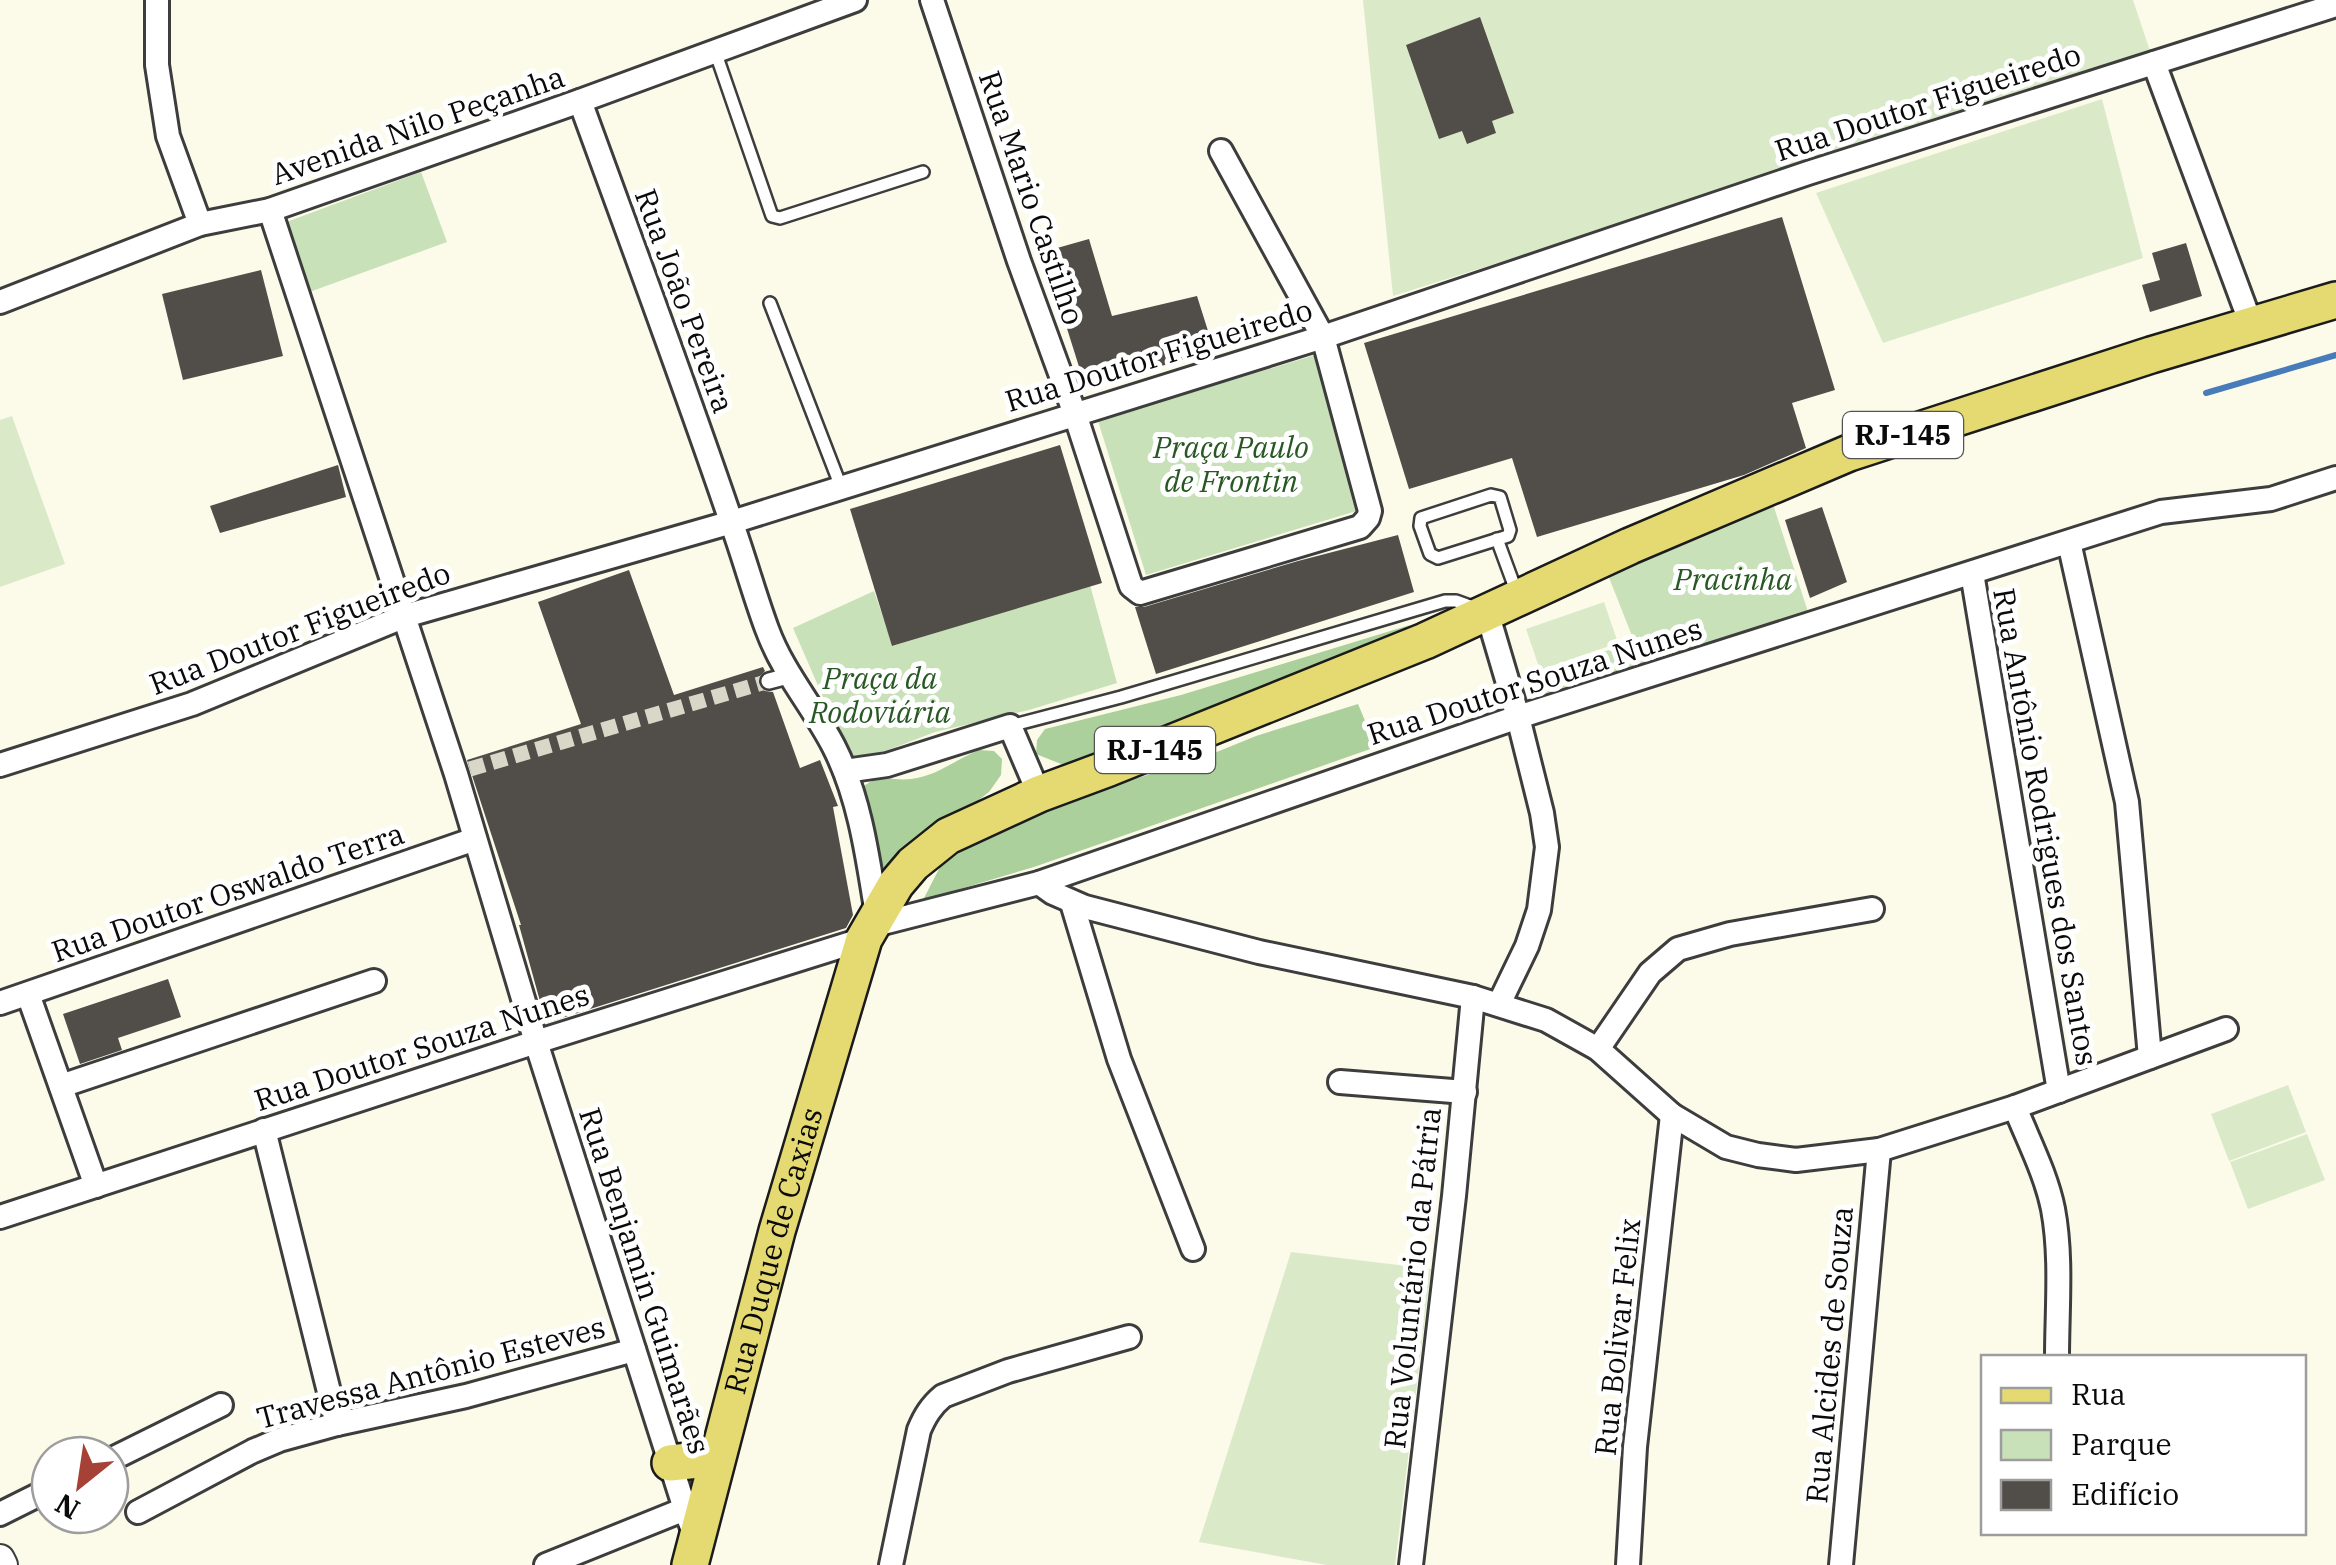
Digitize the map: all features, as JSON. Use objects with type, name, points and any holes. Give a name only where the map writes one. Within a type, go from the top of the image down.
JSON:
[{"type":"main road","name":"RJ-145","points":[[871,926],[913,864],[948,836],[1038,794],[1408,648],[1849,453],[2336,300]]},
{"type":"main road","name":"Rua Duque de Caxias","points":[[690,1537],[717,1458],[778,1231],[871,926]]},
{"type":"main road","points":[[670,1463],[717,1458]]},
{"type":"street","points":[[157,0],[156,65],[168,136],[200,224]]},
{"type":"street","name":"Avenida Nilo Peçanha","points":[[0,302],[200,224],[270,210],[855,0]]},
{"type":"street","name":"Rua Mario Castilho","points":[[932,0],[1131,586],[1140,593],[1360,527],[1368,518],[1370,511],[1323,337]]},
{"type":"street","name":"Rua Doutor Figueiredo","points":[[0,766],[192,704],[405,616],[732,522],[1323,337],[2154,63],[2281,10],[2336,5]]},
{"type":"street","points":[[2154,63],[2251,324]]},
{"type":"street","name":"Rua João Pereira","points":[[580,101],[732,522],[767,630],[778,678],[833,744],[845,771],[869,866],[871,926]]},
{"type":"street","points":[[1221,151],[1323,337]]},
{"type":"street","name":"Rua Benjamin Guimarães","points":[[270,210],[405,616],[463,772],[475,839],[690,1537]]},
{"type":"street","name":"Rua Doutor Souza Nunes","points":[[0,1217],[536,1042],[871,926],[1038,883],[1518,717],[2161,512],[2271,499],[2336,478]]},
{"type":"street","points":[[2070,542],[2126,802],[2150,1057]]},
{"type":"street","name":"Rua Antônio Rodrigues dos Santos","points":[[1972,572],[2059,1090]]},
{"type":"street","points":[[1499,1004],[1527,946],[1539,910],[1547,847],[1518,717],[1502,605]]},
{"type":"street","points":[[845,771],[887,764],[1010,726],[1038,794]]},
{"type":"street","name":"Rua Doutor Oswaldo Terra","points":[[0,1003],[475,839]]},
{"type":"street","points":[[1038,883],[1072,903],[1258,952],[1473,997],[1565,1028],[1598,1048],[1672,1115],[1726,1147],[1796,1160],[1879,1150],[2015,1107],[2226,1029]]},
{"type":"street","points":[[1072,903],[1119,1058],[1193,1249]]},
{"type":"street","points":[[1598,1048],[1650,973],[1678,950],[1730,934],[1872,909]]},
{"type":"street","points":[[61,1086],[374,982]]},
{"type":"street","points":[[28,994],[96,1186]]},
{"type":"street","name":"Rua Voluntário da Pátria","points":[[1411,1565],[1473,997]]},
{"type":"street","points":[[1340,1082],[1465,1092]]},
{"type":"street","points":[[2015,1107],[2053,1210],[2057,1239],[2057,1355]]},
{"type":"street","name":"Rua Bolivar Felix","points":[[1628,1565],[1635,1447],[1672,1115]]},
{"type":"street","points":[[264,1130],[338,1424]]},
{"type":"street","name":"Rua Alcides de Souza","points":[[1841,1565],[1879,1150]]},
{"type":"street","points":[[891,1565],[918,1430],[934,1403],[1008,1372],[1129,1337]]},
{"type":"street","name":"Travessa Antônio Esteves","points":[[138,1512],[252,1450],[279,1440],[466,1396],[634,1350]]},
{"type":"street","points":[[130,1450],[222,1406]]},
{"type":"street","points":[[0,1514],[30,1499]]},
{"type":"street","points":[[546,1565],[690,1537]]},
{"type":"lane","points":[[715,51],[772,216],[780,218],[923,172]]},
{"type":"lane","points":[[770,303],[841,487]]},
{"type":"lane","points":[[1497,495],[1510,532],[1496,539],[1438,558],[1430,554],[1420,521],[1425,515],[1497,495]]},
{"type":"lane","points":[[1010,726],[1122,697],[1445,601],[1502,605],[1496,539]]},
{"type":"green space","points":[[1363,0],[2133,0],[2152,57],[1393,296]]},
{"type":"green space","points":[[2102,99],[2143,258],[1883,343],[1816,193]]},
{"type":"green space","points":[[421,172],[447,242],[304,294],[281,224]]},
{"type":"green space","name":"Praça Paulo de Frontin","points":[[1315,355],[1363,509],[1146,575],[1098,421]]},
{"type":"green space","points":[[12,416],[65,564],[0,587],[0,420]]},
{"type":"green space","name":"Pracinha","points":[[1771,498],[1809,615],[1537,700],[1530,678],[1634,641],[1608,575]]},
{"type":"green space","name":"Praça da Rodoviária","points":[[1090,585],[1117,683],[1029,710],[935,732],[852,764],[793,628],[874,591],[893,646]]},
{"type":"green space","points":[[1604,602],[1618,643],[1540,670],[1526,629]]},
{"type":"green space","points":[[1410,625],[1382,641],[1079,762],[1061,764],[1036,754],[1037,740],[1045,729],[1181,695]]},
{"type":"green space","points":[[1358,704],[1376,747],[1034,867],[923,900],[940,867],[989,831],[1041,808]]},
{"type":"green space","points":[[979,750],[994,751],[1002,759],[1001,775],[989,792],[885,873],[871,828],[864,786],[881,779],[929,775]]},
{"type":"green space","points":[[2288,1085],[2306,1132],[2229,1161],[2211,1114]]},
{"type":"green space","points":[[2307,1134],[2325,1180],[2248,1209],[2230,1162]]},
{"type":"green space","points":[[1291,1252],[1431,1269],[1395,1565],[1327,1565],[1199,1542]]},
{"type":"building","points":[[1480,17],[1514,113],[1492,121],[1496,133],[1467,144],[1462,131],[1439,139],[1406,45]]},
{"type":"building","points":[[1782,217],[1835,390],[1792,403],[1806,448],[1744,475],[1537,537],[1512,458],[1409,489],[1364,343]]},
{"type":"building","points":[[1089,239],[1112,316],[1197,296],[1214,350],[1086,389],[1043,252]]},
{"type":"building","points":[[2186,243],[2202,296],[2150,312],[2142,285],[2160,280],[2152,253]]},
{"type":"building","points":[[261,270],[283,356],[183,380],[162,294]]},
{"type":"building","points":[[1060,445],[1102,583],[892,646],[850,509]]},
{"type":"building","points":[[338,465],[346,497],[220,533],[210,506]]},
{"type":"building","points":[[1822,507],[1847,582],[1810,598],[1785,520]]},
{"type":"building","points":[[1398,535],[1414,592],[1156,674],[1135,607]]},
{"type":"building","points":[[629,570],[674,695],[763,667],[758,685],[773,692],[800,768],[820,760],[838,806],[833,807],[853,915],[846,928],[546,1023],[521,925],[467,760],[581,724],[538,602]]},
{"type":"building","points":[[168,979],[181,1017],[118,1038],[122,1050],[80,1064],[63,1014]]},
{"type":"waterway","points":[[2206,393],[2336,355]]},
{"type":"tunnel","points":[[470,769],[769,681]]}]
